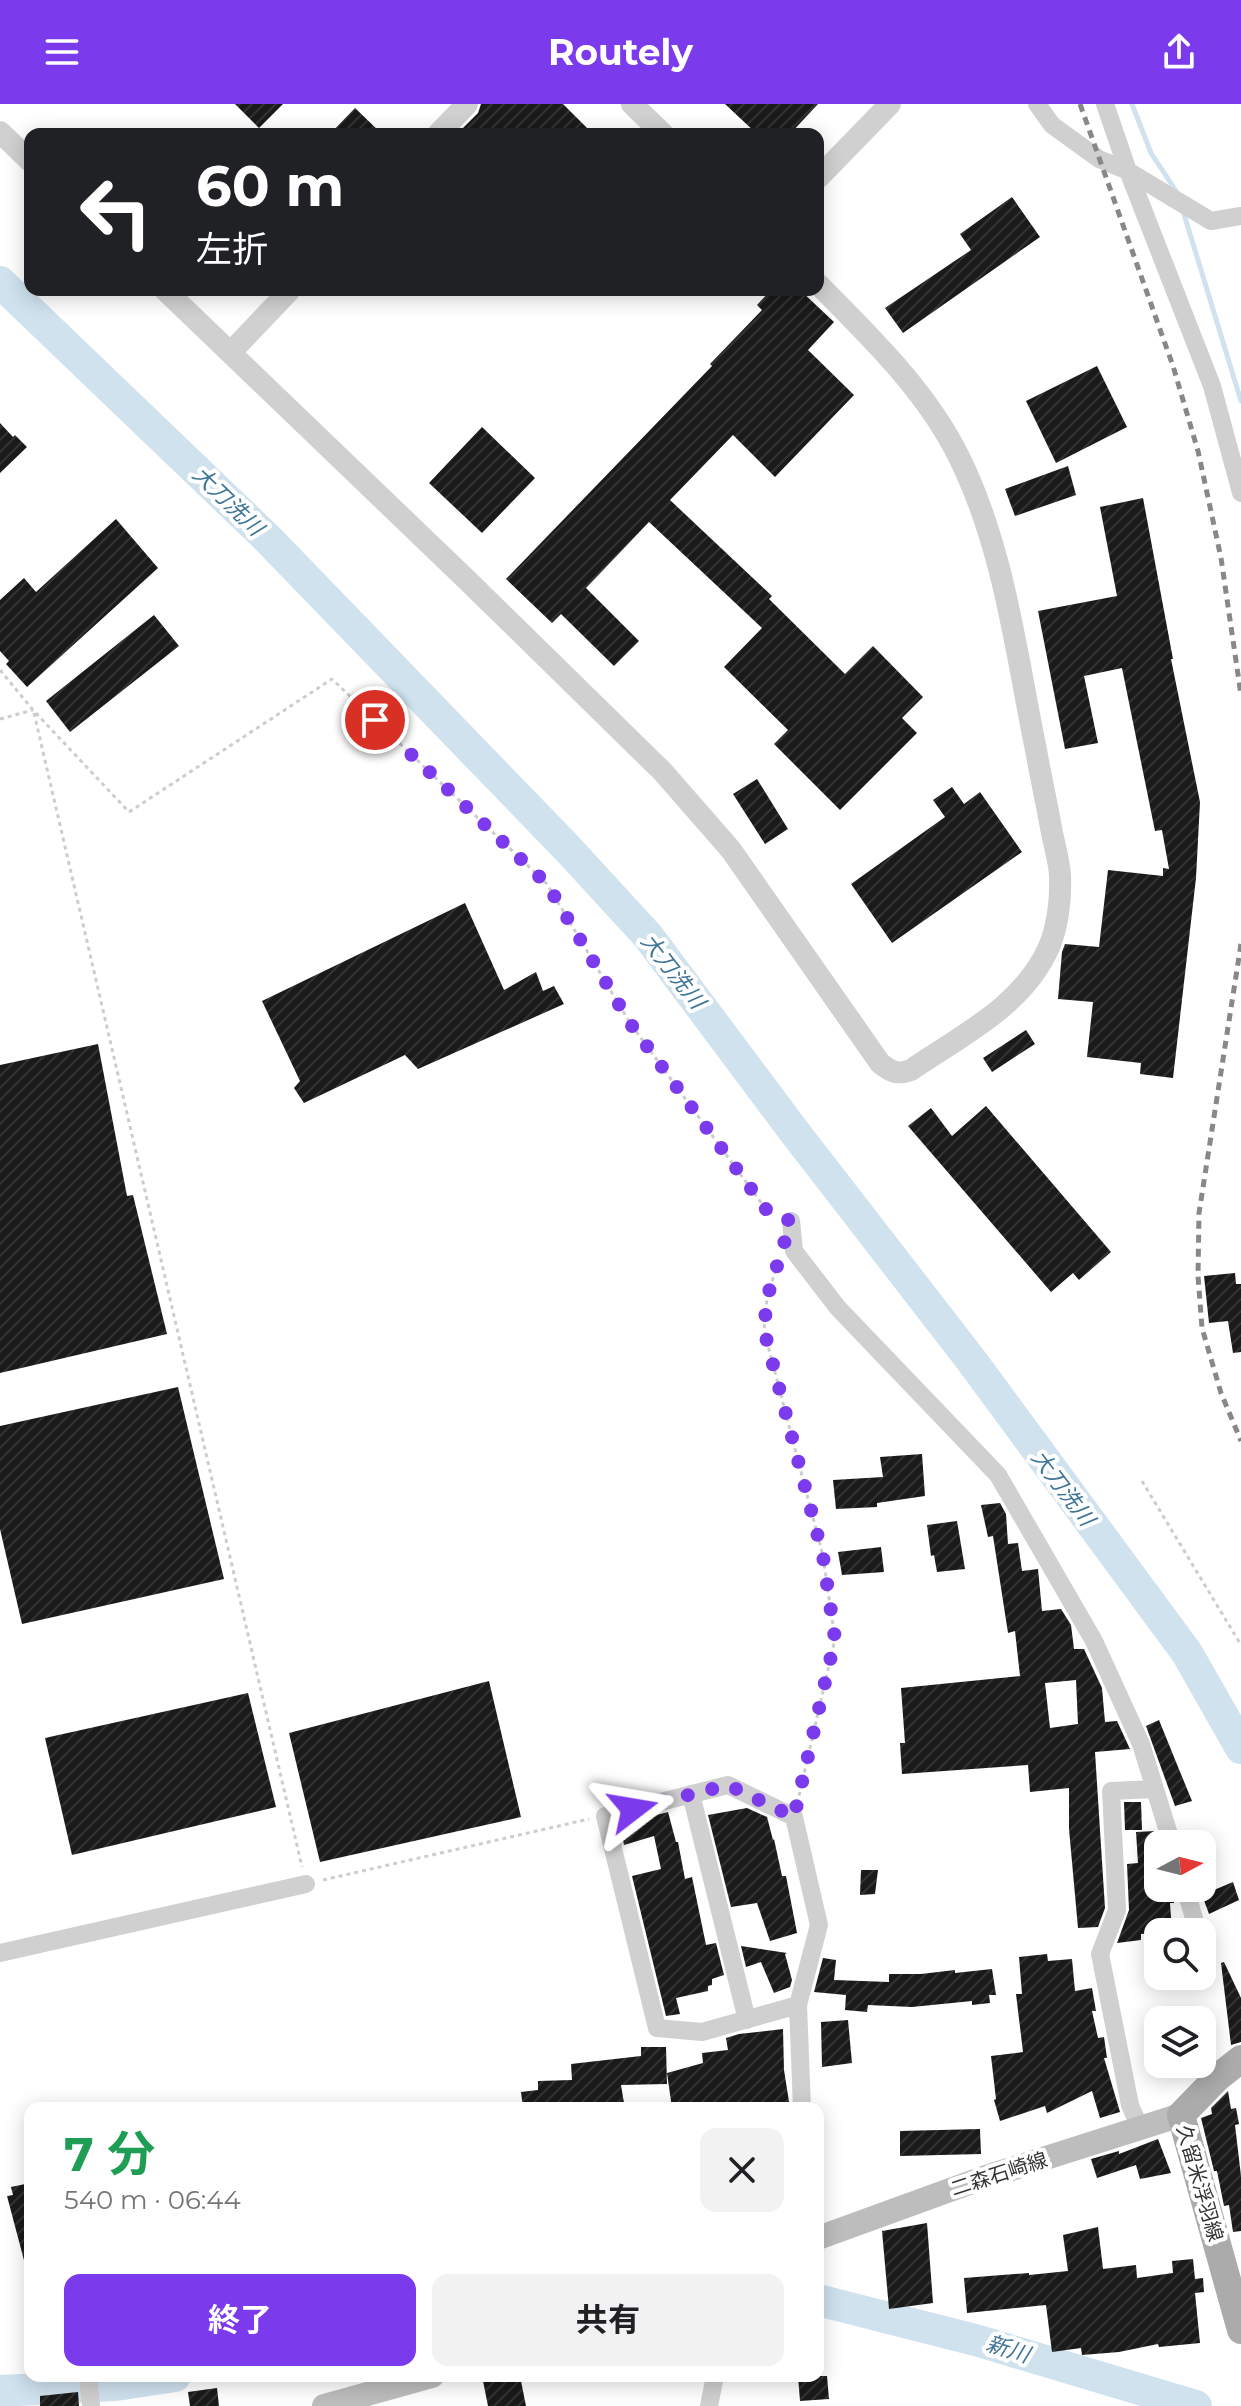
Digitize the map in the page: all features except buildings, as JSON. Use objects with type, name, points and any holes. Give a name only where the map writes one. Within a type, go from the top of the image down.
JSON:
[{"type":"main road","name":"久留米浮羽線","points":[[1241,2059],[1217,2078],[1181,2115],[1241,2330]]},
{"type":"main road","name":"二森石崎線","points":[[824,2236],[983,2178],[1181,2115]]},
{"type":"main road","points":[[324,2406],[410,2382]]},
{"type":"street","points":[[444,128],[467,104]]},
{"type":"street","points":[[632,104],[657,128]]},
{"type":"street","points":[[824,172],[890,104]]},
{"type":"street","points":[[1037,104],[1052,125],[1099,159],[1128,171],[1211,221],[1241,216]]},
{"type":"street","points":[[1105,104],[1212,386],[1241,493]]},
{"type":"street","points":[[0,132],[24,155]]},
{"type":"street","points":[[171,296],[663,772],[731,850],[880,1063],[901,1074],[1008,1004],[1027,983],[1049,946],[1057,920],[1060,874],[996,555],[981,507],[959,456],[928,407],[888,355],[824,290]]},
{"type":"street","points":[[231,352],[284,296]]},
{"type":"street","points":[[791,1221],[794,1251],[838,1308],[998,1475],[1094,1641],[1141,1744],[1168,1830]]},
{"type":"street","points":[[798,2005],[702,2032],[657,2028],[605,1816],[728,1785],[794,1817],[819,1925],[798,2005],[802,2102]]},
{"type":"street","points":[[1141,2130],[1130,2105],[1100,1954],[1117,1910],[1111,1791],[1155,1789]]},
{"type":"street","points":[[691,1794],[747,2020]]},
{"type":"street","points":[[0,1953],[306,1884]]},
{"type":"street","points":[[1189,1902],[1194,1918]]},
{"type":"street","points":[[89,2382],[91,2406]]},
{"type":"street","points":[[709,2406],[714,2382]]},
{"type":"path","points":[[0,670],[33,710],[129,812],[332,679],[547,884],[648,1048],[768,1212],[791,1221]]},
{"type":"path","points":[[0,719],[33,710]]},
{"type":"path","points":[[33,710],[306,1884],[605,1816]]},
{"type":"path","points":[[779,1259],[767,1298],[764,1330],[823,1556],[835,1639],[794,1817]]},
{"type":"path","points":[[1142,1481],[1241,1645]]},
{"type":"waterway","points":[[1132,104],[1151,153],[1178,194]]},
{"type":"waterway","points":[[1183,211],[1241,401]]},
{"type":"waterway","name":"大刀洗川","points":[[0,282],[267,538],[648,936],[971,1360],[1187,1653],[1241,1748]]},
{"type":"waterway","name":"新川","points":[[824,2302],[979,2341],[1196,2406]]},
{"type":"waterway","name":"新川","points":[[0,2391],[136,2382]]},
{"type":"railway","points":[[1080,104],[1173,366],[1198,451],[1221,558],[1241,695]]},
{"type":"railway","points":[[1241,944],[1199,1213],[1198,1276],[1202,1328],[1221,1393],[1241,1441]]},
{"type":"route","points":[[375,720],[547,884],[630,1023],[768,1212],[791,1221],[767,1298],[764,1330],[823,1556],[835,1639],[794,1817],[728,1785],[633,1809]]}]
